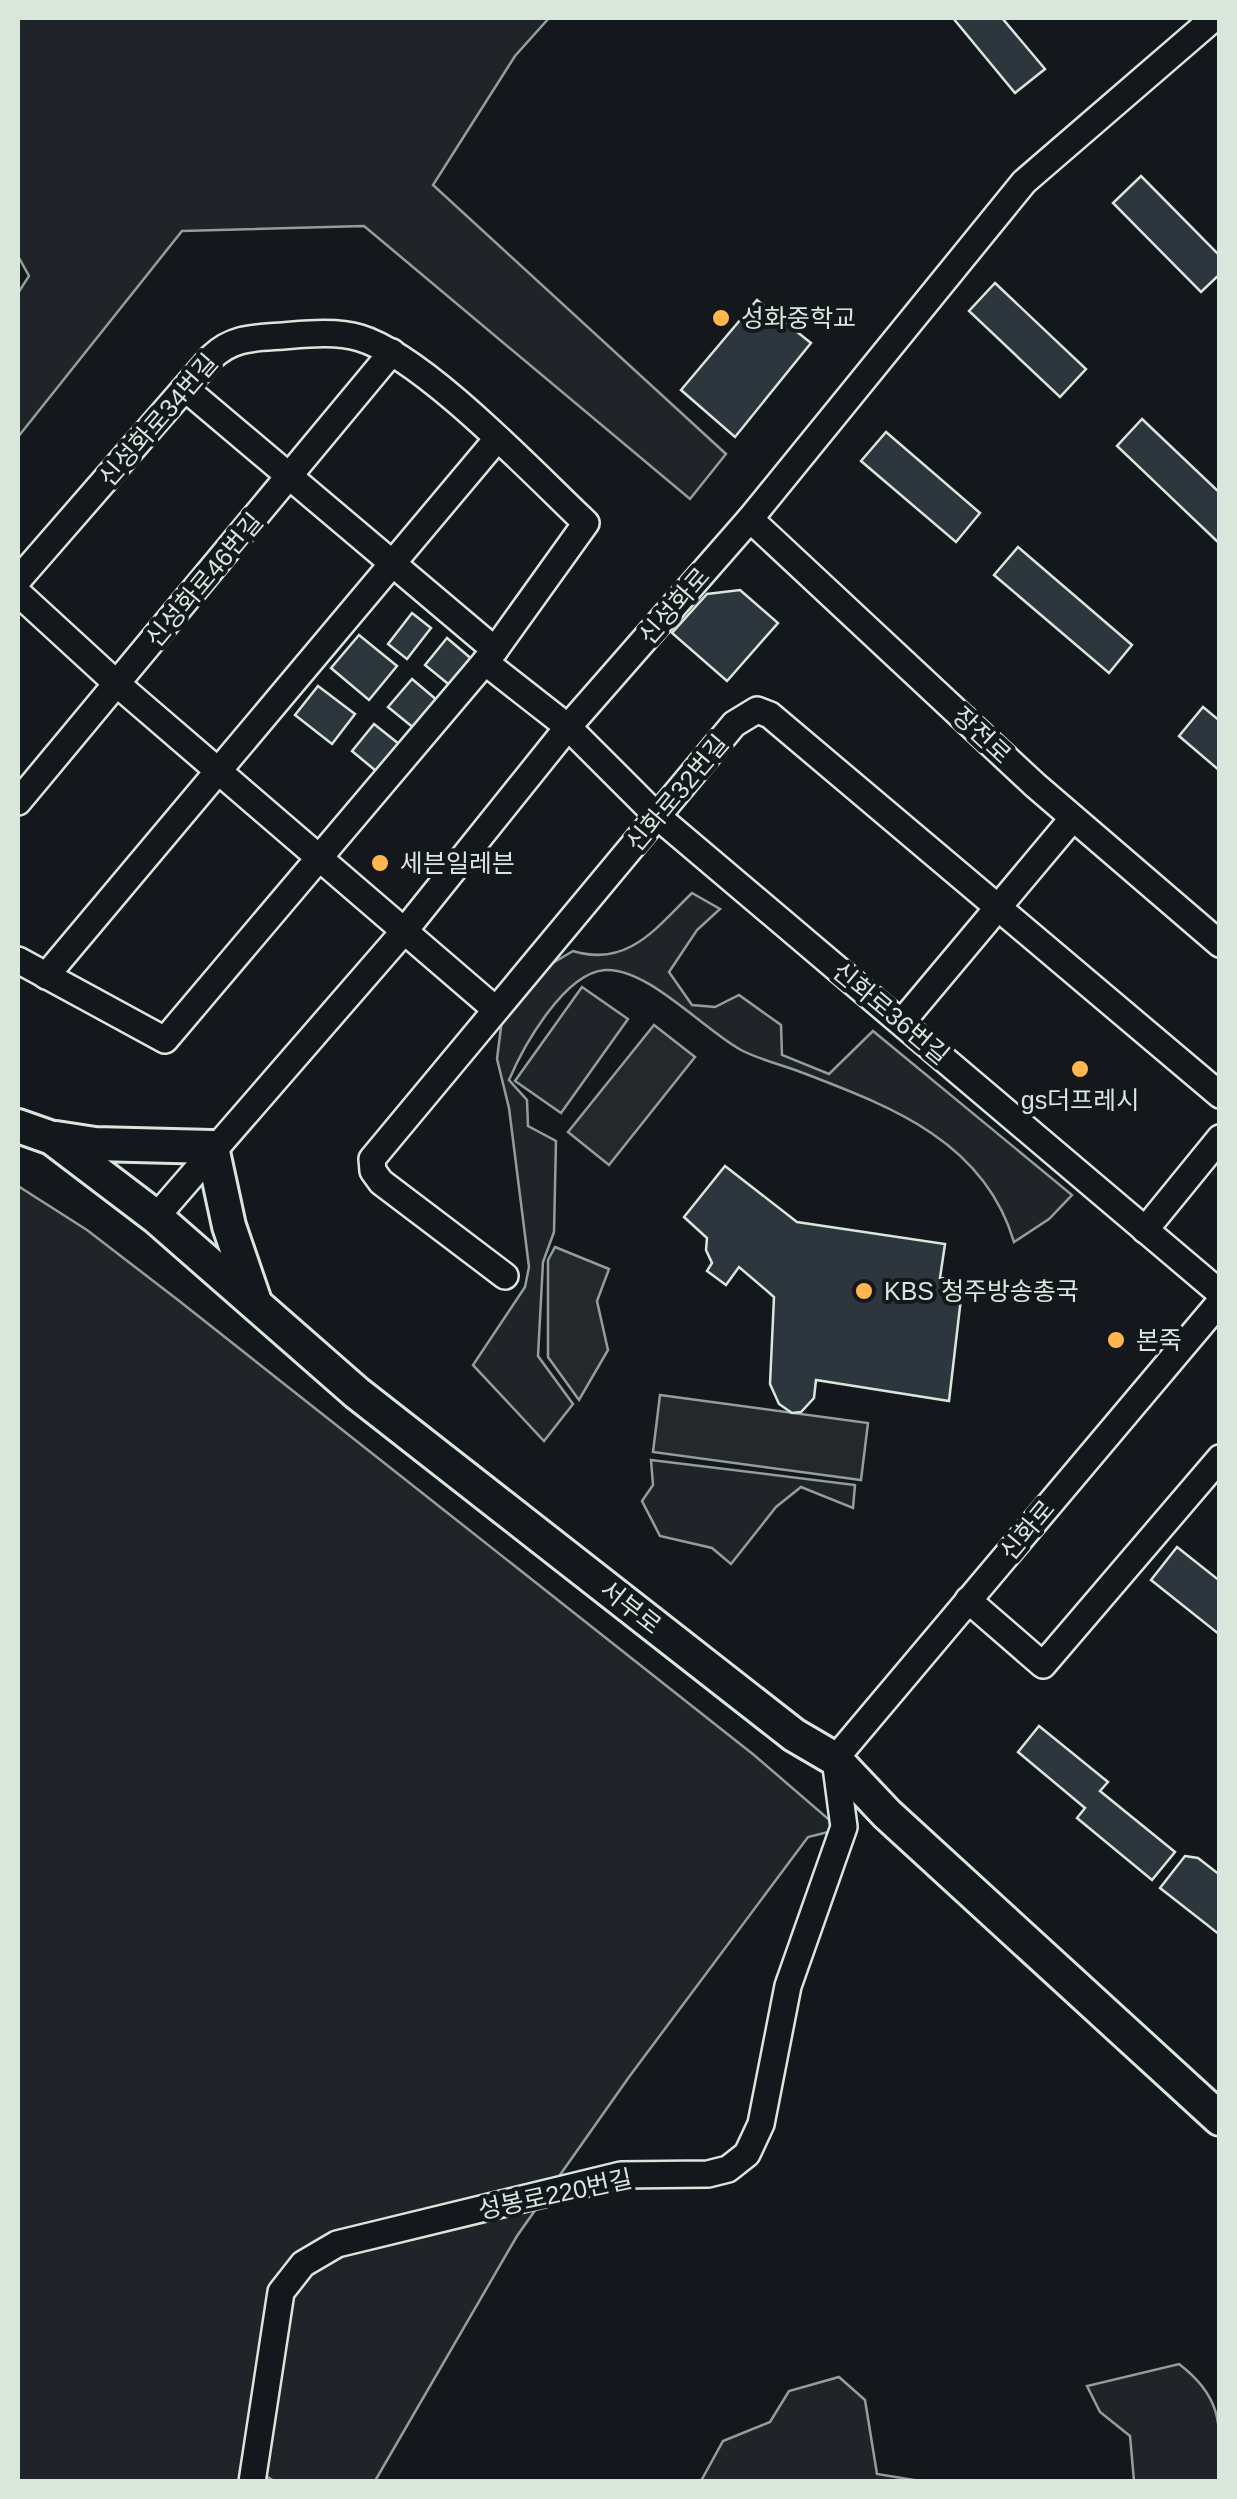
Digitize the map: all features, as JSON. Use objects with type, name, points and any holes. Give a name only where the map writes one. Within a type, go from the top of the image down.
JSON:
[{"type":"main road","name":"서부로","points":[[18,1126],[52,1138],[156,1217],[357,1392],[794,1735],[835,1759],[888,1814],[1220,2119]]},
{"type":"main road","points":[[52,1138],[95,1144],[212,1147],[229,1226],[254,1299]]},
{"type":"street","name":"신성화로","points":[[156,1217],[212,1147],[406,929],[568,727],[750,520],[1024,182],[1214,18]]},
{"type":"street","name":"신성화로34번길","points":[[18,580],[226,344],[243,338],[324,334],[358,337],[392,352],[497,439],[586,523],[490,656]]},
{"type":"street","points":[[291,477],[392,352]]},
{"type":"street","name":"신화로36번길","points":[[186,388],[392,563],[657,816],[1220,1294]]},
{"type":"street","points":[[46,976],[497,439]]},
{"type":"street","name":"신성화로46번길","points":[[18,802],[291,477]]},
{"type":"street","name":"장전로","points":[[750,520],[1073,818],[1220,944]]},
{"type":"street","points":[[18,593],[116,683],[321,855],[495,1009]]},
{"type":"street","points":[[18,960],[165,1040],[490,656]]},
{"type":"street","name":"신화로32번길","points":[[505,1276],[381,1182],[372,1171],[372,1159],[734,724],[757,710],[770,715],[1220,1095]]},
{"type":"street","points":[[902,1022],[1073,818]]},
{"type":"street","points":[[1145,1230],[1220,1138]]},
{"type":"street","name":"신화로","points":[[835,1759],[1220,1302]]},
{"type":"street","points":[[968,1600],[1043,1665],[1220,1458]]},
{"type":"street","name":"성봉로220번길","points":[[252,2482],[281,2292],[303,2264],[355,2240],[621,2175],[708,2174],[728,2169],[747,2154],[761,2124],[788,1986],[844,1826],[835,1759]]},
{"type":"shaded area","points":[[18,18],[549,18],[515,56],[433,185],[726,454],[690,499],[364,226],[182,231],[18,437],[18,293],[29,276],[18,256]]},
{"type":"shaded area","points":[[692,893],[720,909],[697,930],[669,972],[692,1005],[715,1007],[739,995],[781,1025],[782,1055],[829,1074],[873,1031],[1072,1195],[1049,1219],[1014,1242],[1000,1207],[980,1177],[929,1131],[866,1098],[741,1050],[639,978],[605,970],[590,974],[560,997],[547,1014],[509,1080],[527,1100],[528,1126],[556,1141],[554,1232],[543,1262],[538,1356],[573,1404],[544,1441],[473,1365],[525,1287],[529,1267],[509,1108],[497,1059],[502,1019],[551,964],[573,951],[592,955],[626,949],[653,931]]},
{"type":"shaded area","points":[[582,987],[628,1019],[561,1113],[515,1081]]},
{"type":"shaded area","points":[[654,1025],[695,1057],[609,1165],[568,1132]]},
{"type":"shaded area","points":[[18,1186],[87,1230],[178,1300],[754,1755],[840,1829],[808,1837],[629,2077],[517,2236],[375,2481],[274,2481],[250,2466],[247,2481],[18,2481]]},
{"type":"shaded area","points":[[555,1247],[609,1269],[597,1301],[608,1350],[579,1400],[548,1357],[548,1260]]},
{"type":"shaded area","points":[[660,1395],[868,1423],[861,1480],[653,1452]]},
{"type":"shaded area","points":[[651,1460],[855,1485],[853,1508],[801,1487],[776,1507],[731,1564],[712,1548],[660,1536],[642,1501],[653,1485]]},
{"type":"shaded area","points":[[1179,2364],[1205,2390],[1217,2416],[1219,2481],[1134,2481],[1130,2436],[1100,2412],[1087,2386]]},
{"type":"shaded area","points":[[839,2377],[865,2400],[877,2474],[920,2481],[701,2481],[723,2441],[770,2422],[789,2391]]},
{"type":"building","points":[[953,18],[1002,18],[1045,69],[1015,93]]},
{"type":"building","points":[[1141,176],[1220,256],[1220,274],[1201,292],[1113,203]]},
{"type":"building","points":[[995,283],[1086,369],[1060,397],[969,311]]},
{"type":"building","points":[[757,300],[811,343],[735,437],[681,390]]},
{"type":"building","points":[[1142,419],[1220,493],[1220,544],[1117,446]]},
{"type":"building","points":[[886,432],[980,513],[956,542],[861,461]]},
{"type":"building","points":[[1018,547],[1132,645],[1109,673],[994,575]]},
{"type":"building","points":[[740,590],[778,623],[727,681],[672,633],[707,594]]},
{"type":"building","points":[[412,613],[431,628],[407,659],[388,644]]},
{"type":"building","points":[[359,635],[397,666],[369,700],[331,668]]},
{"type":"building","points":[[447,638],[474,661],[452,687],[425,665]]},
{"type":"building","points":[[412,679],[438,701],[415,729],[388,707]]},
{"type":"building","points":[[318,686],[355,714],[332,744],[295,715]]},
{"type":"building","points":[[1203,707],[1220,721],[1220,771],[1179,736]]},
{"type":"building","points":[[374,724],[399,744],[376,771],[352,751]]},
{"type":"building","name":"KBS 청주방송총국","points":[[725,1166],[797,1222],[945,1244],[940,1278],[963,1281],[949,1401],[816,1380],[814,1398],[801,1412],[792,1413],[779,1404],[770,1384],[774,1297],[739,1267],[726,1285],[707,1271],[712,1263],[706,1250],[707,1238],[684,1217]]},
{"type":"building","points":[[1177,1547],[1220,1581],[1220,1635],[1151,1580]]},
{"type":"building","points":[[1039,1726],[1108,1782],[1100,1791],[1175,1852],[1152,1880],[1077,1818],[1085,1808],[1018,1752]]},
{"type":"building","points":[[1185,1856],[1198,1858],[1220,1875],[1220,1935],[1160,1888]]},
{"type":"place","name":"성화중학교","points":[[721,318]]},
{"type":"place","name":"세븐일레븐","points":[[380,863]]},
{"type":"place","name":"gs더프레시","points":[[1080,1069]]},
{"type":"place","name":"KBS 청주방송총국","points":[[864,1291]]},
{"type":"place","name":"본죽","points":[[1116,1340]]}]
